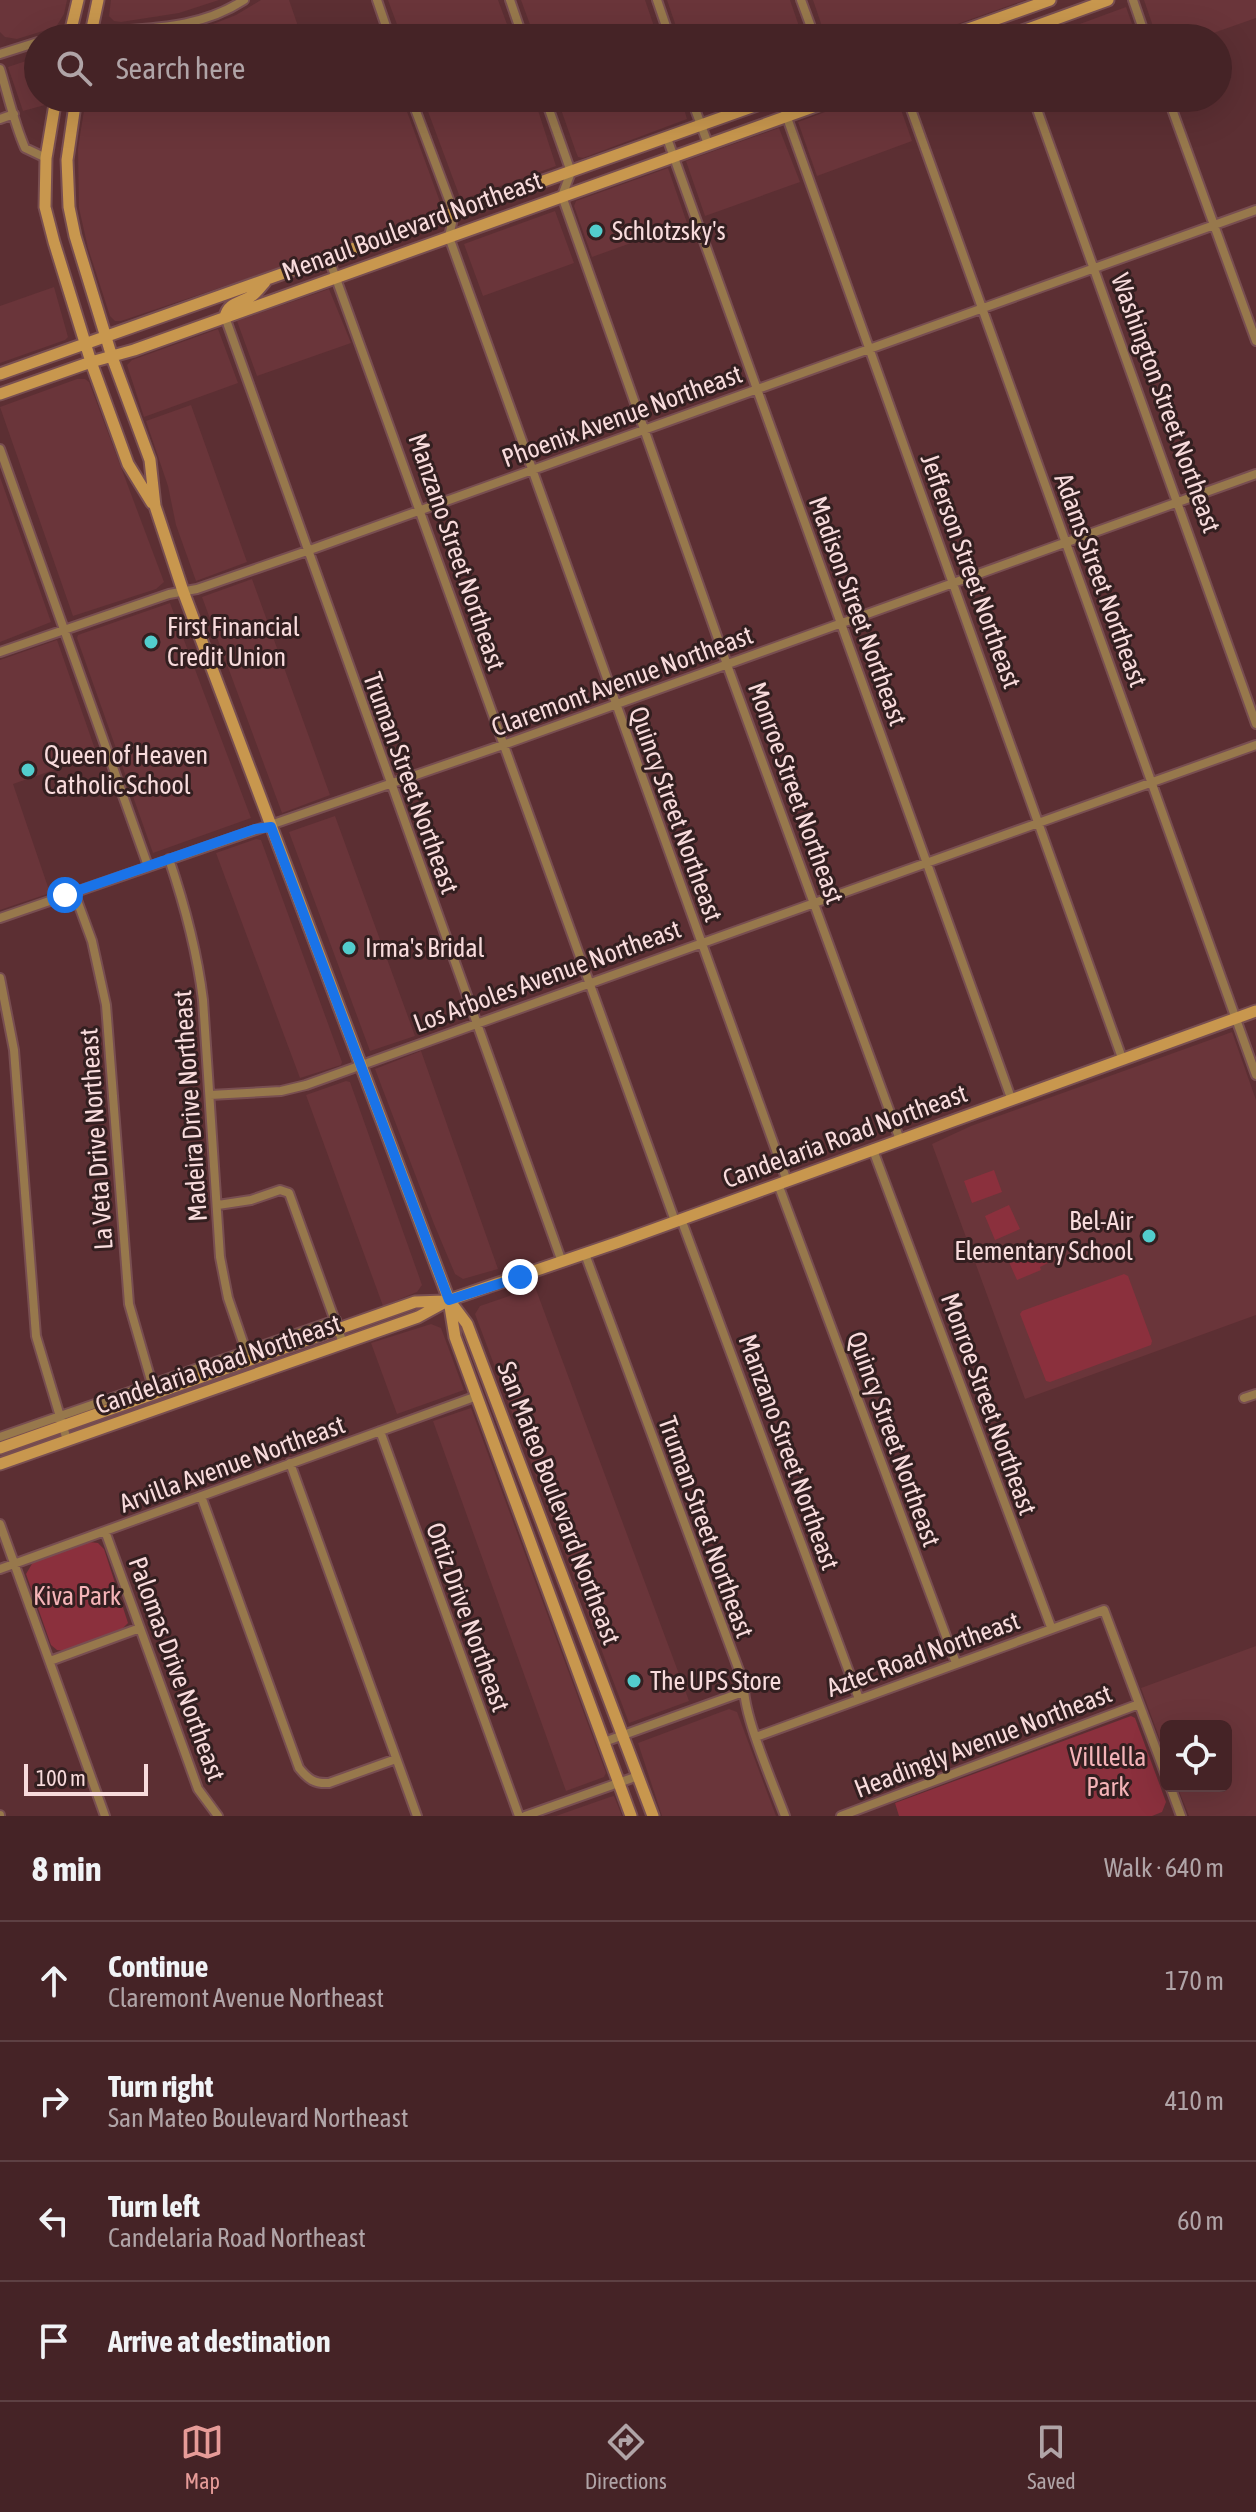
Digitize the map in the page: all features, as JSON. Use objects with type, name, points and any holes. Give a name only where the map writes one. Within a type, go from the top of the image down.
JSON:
[{"type":"main road","points":[[70,24],[78,0]]},
{"type":"main road","points":[[93,24],[98,0]]},
{"type":"main road","points":[[982,24],[1050,0]]},
{"type":"main road","points":[[1040,24],[1091,3],[1108,0]]},
{"type":"main road","name":"San Mateo Boulevard Northeast","points":[[54,112],[46,158],[45,207],[54,242],[91,362],[128,464],[155,506]]},
{"type":"main road","name":"San Mateo Boulevard Northeast","points":[[74,112],[67,160],[69,207],[112,357],[150,460],[155,506],[183,591],[449,1300],[455,1337],[631,1816]]},
{"type":"main road","name":"Menaul Boulevard Northeast","points":[[3,374],[740,112]]},
{"type":"main road","name":"Menaul Boulevard Northeast","points":[[0,394],[112,357],[797,112]]},
{"type":"main road","points":[[225,317],[233,304],[253,296],[265,282]]},
{"type":"main road","name":"Candelaria Road Northeast","points":[[0,1464],[418,1317],[449,1300],[585,1254],[1256,1011]]},
{"type":"main road","name":"San Mateo Boulevard Northeast","points":[[449,1300],[467,1324],[653,1816]]},
{"type":"main road","name":"Candelaria Road Northeast","points":[[0,1448],[61,1421],[338,1324],[415,1302],[449,1300]]},
{"type":"main road","points":[[477,1396],[490,1404],[508,1451],[526,1477]]},
{"type":"street","points":[[184,24],[229,10],[244,0]]},
{"type":"street","points":[[377,0],[385,24]]},
{"type":"street","points":[[510,0],[518,24]]},
{"type":"street","points":[[657,0],[665,24]]},
{"type":"street","points":[[801,0],[810,24]]},
{"type":"street","points":[[1133,0],[1141,24]]},
{"type":"street","points":[[1004,16],[1006,24]]},
{"type":"street","points":[[0,54],[24,46]]},
{"type":"street","points":[[0,69],[25,148],[46,158]]},
{"type":"street","points":[[416,112],[454,213],[449,237]]},
{"type":"street","points":[[550,112],[571,172],[562,196]]},
{"type":"street","points":[[696,112],[708,144]]},
{"type":"street","name":"Jefferson Street Northeast","points":[[784,112],[1122,1058]]},
{"type":"street","name":"Adams Street Northeast","points":[[912,112],[1256,1075]]},
{"type":"street","name":"Washington Street Northeast","points":[[1038,112],[1256,724]]},
{"type":"street","points":[[1173,112],[1256,341]]},
{"type":"street","points":[[0,119],[14,114]]},
{"type":"street","name":"Madison Street Northeast","points":[[667,138],[1011,1098]]},
{"type":"street","name":"Monroe Street Northeast","points":[[562,196],[727,664],[900,1140]]},
{"type":"street","name":"Phoenix Avenue Northeast","points":[[0,652],[307,551],[1256,210]]},
{"type":"street","name":"Quincy Street Northeast","points":[[449,237],[956,1663]]},
{"type":"street","name":"Manzano Street Northeast","points":[[329,259],[421,509],[588,984],[859,1699]]},
{"type":"street","name":"Truman Street Northeast","points":[[225,317],[562,1262]]},
{"type":"street","points":[[0,449],[148,866]]},
{"type":"street","name":"Claremont Avenue Northeast","points":[[0,918],[503,745],[1256,474]]},
{"type":"street","name":"Los Arboles Avenue Northeast","points":[[210,1095],[294,1089],[1256,745]]},
{"type":"street","name":"Madeira Drive Northeast","points":[[169,859],[193,935],[199,966],[220,1257],[225,1285],[246,1351]]},
{"type":"street","name":"La Veta Drive Northeast","points":[[74,892],[92,941],[106,1005],[129,1304],[152,1384]]},
{"type":"street","points":[[0,978],[16,1064],[36,1336],[67,1440]]},
{"type":"street","name":"Monroe Street Northeast","points":[[873,1150],[1051,1627]]},
{"type":"street","points":[[218,1205],[251,1200],[280,1190],[289,1193],[343,1343]]},
{"type":"street","name":"Truman Street Northeast","points":[[585,1254],[744,1684],[743,1692],[756,1737],[785,1816]]},
{"type":"street","points":[[0,1437],[61,1421],[152,1384],[246,1351],[338,1324]]},
{"type":"street","points":[[1244,1398],[1256,1394]]},
{"type":"street","name":"Arvilla Avenue Northeast","points":[[0,1569],[477,1396]]},
{"type":"street","name":"Ortiz Drive Northeast","points":[[380,1431],[522,1816]]},
{"type":"street","points":[[290,1463],[417,1816]]},
{"type":"street","points":[[201,1496],[299,1768],[319,1784],[396,1759]]},
{"type":"street","points":[[0,1524],[105,1816]]},
{"type":"street","name":"Palomas Drive Northeast","points":[[105,1531],[198,1789],[218,1816]]},
{"type":"street","name":"Aztec Road Northeast","points":[[756,1737],[1104,1610],[1139,1704]]},
{"type":"street","points":[[50,1661],[140,1628]]},
{"type":"street","points":[[604,1742],[743,1692]]},
{"type":"street","points":[[1139,1704],[1160,1760]]},
{"type":"street","name":"Headingly Avenue Northeast","points":[[841,1816],[1139,1704]]},
{"type":"street","points":[[522,1816],[638,1776]]},
{"type":"street","points":[[1171,1792],[1177,1815]]},
{"type":"shaded area","points":[[0,0],[67,0],[58,24],[24,24],[24,37],[17,39],[5,37],[0,32]]},
{"type":"shaded area","points":[[111,0],[219,0],[179,13],[121,22],[109,16]]},
{"type":"shaded area","points":[[261,0],[289,0],[297,24],[213,24]]},
{"type":"shaded area","points":[[388,0],[498,0],[507,24],[397,24]]},
{"type":"shaded area","points":[[521,0],[645,0],[653,24],[530,24]]},
{"type":"shaded area","points":[[667,0],[790,0],[798,24],[675,24]]},
{"type":"shaded area","points":[[813,0],[1025,0],[957,24],[821,24]]},
{"type":"shaded area","points":[[1144,0],[1256,0],[1256,18],[1232,26],[1232,24],[1152,24]]},
{"type":"shaded area","points":[[1126,7],[1132,24],[1080,24]]},
{"type":"shaded area","points":[[24,62],[24,111],[23,111],[8,67]]},
{"type":"shaded area","points":[[84,112],[407,112],[440,209],[243,280],[115,321],[110,316],[88,248],[79,208],[78,148]]},
{"type":"shaded area","points":[[428,112],[539,112],[556,166],[461,200]]},
{"type":"shaded area","points":[[562,112],[685,112],[687,119],[583,158],[578,157]]},
{"type":"shaded area","points":[[825,112],[902,112],[912,141],[817,176],[798,122]]},
{"type":"shaded area","points":[[779,128],[800,182],[705,216],[686,161]]},
{"type":"shaded area","points":[[668,168],[687,223],[592,257],[574,206],[576,201]]},
{"type":"shaded area","points":[[555,211],[574,263],[483,296],[464,244]]},
{"type":"shaded area","points":[[54,287],[68,337],[0,363],[0,306]]},
{"type":"shaded area","points":[[329,289],[351,343],[257,376],[237,321]]},
{"type":"shaded area","points":[[218,329],[238,383],[144,417],[127,365],[132,360]]},
{"type":"shaded area","points":[[77,379],[89,382],[164,582],[156,589],[73,616],[0,407]]},
{"type":"shaded area","points":[[191,405],[247,562],[196,581],[146,421]]},
{"type":"shaded area","points":[[0,477],[51,622],[0,642]]},
{"type":"shaded area","points":[[252,579],[330,795],[282,813],[202,597]]},
{"type":"shaded area","points":[[170,603],[251,818],[153,853],[77,638],[78,635]]},
{"type":"shaded area","name":"Queen of Heaven Catholic School","points":[[57,640],[97,755],[13,784],[50,893],[0,910],[0,660]]},
{"type":"shaded area","points":[[335,816],[415,1036],[370,1051],[289,832]]},
{"type":"shaded area","points":[[261,840],[342,1062],[341,1065],[300,1078],[216,853]]},
{"type":"shaded area","points":[[1232,1032],[1256,1100],[1256,1315],[1025,1399],[932,1144],[971,1126]]},
{"type":"shaded area","points":[[421,1051],[498,1269],[463,1279],[455,1274],[434,1224],[375,1069]]},
{"type":"shaded area","points":[[350,1082],[422,1285],[417,1292],[383,1306],[306,1095]]},
{"type":"shaded area","points":[[535,1287],[689,1701],[629,1723],[475,1314],[480,1306]]},
{"type":"shaded area","points":[[431,1324],[441,1328],[464,1390],[397,1414],[371,1343]]},
{"type":"shaded area","points":[[471,1408],[606,1773],[604,1777],[566,1791],[433,1421]]},
{"type":"shaded area","points":[[1256,1646],[1256,1816],[1189,1816],[1179,1792],[1232,1792],[1232,1720],[1160,1720],[1160,1740],[1141,1688]]},
{"type":"shaded area","points":[[729,1709],[737,1712],[776,1816],[662,1816],[638,1743]]},
{"type":"shaded area","points":[[614,1796],[622,1816],[556,1816],[610,1797]]},
{"type":"green space","points":[[994,1170],[1002,1192],[972,1203],[964,1181]]},
{"type":"green space","points":[[1009,1205],[1020,1229],[995,1240],[985,1216]]},
{"type":"green space","points":[[1021,1243],[1028,1260],[1045,1256],[1048,1263],[1040,1267],[1041,1270],[1017,1280],[1004,1251]]},
{"type":"green space","points":[[1124,1274],[1128,1276],[1151,1345],[1046,1381],[1020,1314],[1022,1311]]},
{"type":"green space","name":"Kiva Park","points":[[89,1542],[98,1543],[104,1549],[128,1623],[120,1631],[65,1651],[57,1650],[51,1645],[26,1574],[33,1562]]},
{"type":"green space","name":"Villlella Park","points":[[1131,1716],[1135,1718],[1166,1802],[1162,1812],[1152,1816],[899,1816],[895,1803]]},
{"type":"place","name":"Schlotzsky's","points":[[596,231]]},
{"type":"place","name":"First Financial Credit Union","points":[[151,642]]},
{"type":"place","name":"Queen of Heaven Catholic School","points":[[28,770]]},
{"type":"place","name":"Irma's Bridal","points":[[349,948]]},
{"type":"place","name":"Bel-Air Elementary School","points":[[1149,1236]]},
{"type":"place","name":"The UPS Store","points":[[634,1681]]},
{"type":"route","points":[[65,895],[255,829],[271,827],[449,1300],[520,1277]]}]
